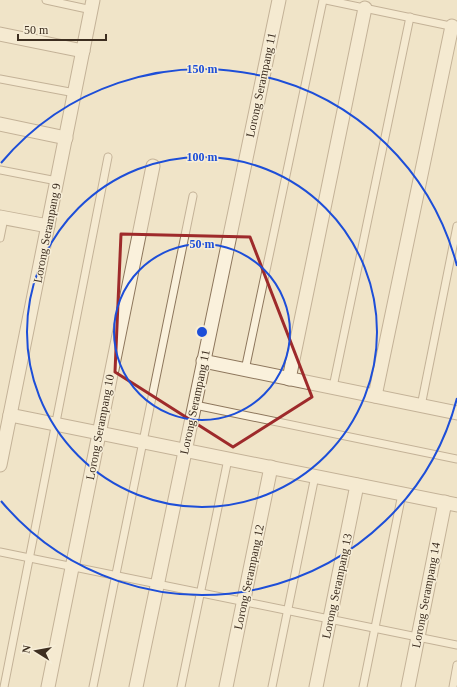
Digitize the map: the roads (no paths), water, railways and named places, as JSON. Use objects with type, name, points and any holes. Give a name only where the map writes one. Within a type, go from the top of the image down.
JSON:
[{"type":"street","name":"Lorong Serampang 11","points":[[136,687],[279,0]]},
{"type":"street","name":"Lorong Serampang 9","points":[[0,465],[93,5]]},
{"type":"street","points":[[289,378],[364,8]]},
{"type":"street","points":[[375,396],[455,27]]},
{"type":"street","points":[[0,34],[83,51]]},
{"type":"street","points":[[0,124],[66,138]]},
{"type":"street","name":"Lorong Serampang 10","points":[[48,687],[153,166]]},
{"type":"street","points":[[2,218],[48,226]]},
{"type":"street","points":[[203,361],[457,413]]},
{"type":"street","points":[[10,415],[451,504]]},
{"type":"street","name":"Lorong Serampang 12","points":[[226,687],[271,468]]},
{"type":"street","name":"Lorong Serampang 13","points":[[316,687],[358,485]]},
{"type":"street","name":"Lorong Serampang 14","points":[[408,687],[418,637],[451,504]]},
{"type":"lane","points":[[46,0],[93,5]]},
{"type":"lane","points":[[245,370],[322,0]]},
{"type":"lane","points":[[326,0],[455,27]]},
{"type":"lane","points":[[333,388],[410,17]]},
{"type":"lane","points":[[0,79],[75,93]]},
{"type":"lane","points":[[4,687],[108,157]]},
{"type":"lane","points":[[0,170],[57,180]]},
{"type":"lane","points":[[93,687],[193,196]]},
{"type":"lane","points":[[0,238],[2,218]]},
{"type":"lane","points":[[421,406],[457,226]]},
{"type":"lane","points":[[194,404],[457,458]]},
{"type":"lane","points":[[180,687],[228,459]]},
{"type":"lane","points":[[272,687],[315,476]]},
{"type":"lane","points":[[363,687],[402,494]]},
{"type":"lane","points":[[0,552],[457,645]]},
{"type":"lane","points":[[453,687],[457,666]]}]
